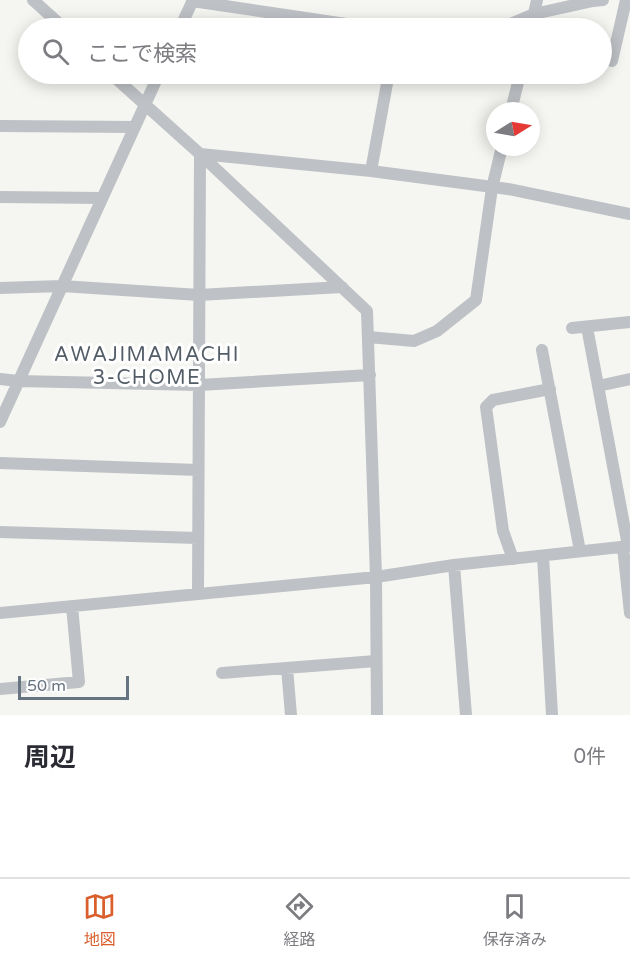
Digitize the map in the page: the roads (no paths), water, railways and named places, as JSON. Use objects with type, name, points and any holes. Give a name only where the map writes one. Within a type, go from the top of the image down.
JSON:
[{"type":"street","points":[[33,0],[53,18]]},
{"type":"street","points":[[533,18],[537,0]]},
{"type":"street","points":[[525,18],[603,0]]},
{"type":"street","points":[[612,61],[626,0]]},
{"type":"street","points":[[185,18],[193,1],[306,18]]},
{"type":"street","points":[[122,84],[367,311],[376,577],[377,715]]},
{"type":"street","points":[[0,422],[154,84]]},
{"type":"street","points":[[371,171],[387,84]]},
{"type":"street","points":[[513,102],[518,84]]},
{"type":"street","points":[[0,126],[135,127]]},
{"type":"street","points":[[200,154],[371,171],[508,189],[630,214]]},
{"type":"street","points":[[198,594],[200,154]]},
{"type":"street","points":[[368,337],[414,341],[437,331],[476,300],[492,188],[500,156]]},
{"type":"street","points":[[0,197],[102,198]]},
{"type":"street","points":[[0,288],[62,286],[199,295],[342,287]]},
{"type":"street","points":[[572,328],[630,322]]},
{"type":"street","points":[[587,327],[627,546],[630,613]]},
{"type":"street","points":[[542,350],[580,551]]},
{"type":"street","points":[[0,380],[199,385],[370,375]]},
{"type":"street","points":[[598,386],[630,379]]},
{"type":"street","points":[[513,559],[503,531],[486,407],[493,400],[549,389]]},
{"type":"street","points":[[0,463],[198,470]]},
{"type":"street","points":[[0,532],[198,538]]},
{"type":"street","points":[[0,613],[376,577],[454,565],[627,546]]},
{"type":"street","points":[[543,556],[552,715]]},
{"type":"street","points":[[454,565],[466,715]]},
{"type":"street","points":[[0,689],[79,682],[72,606]]},
{"type":"street","points":[[222,674],[376,661]]},
{"type":"street","points":[[286,668],[291,715]]},
{"type":"district","name":"AWAJIMAMACHI 3-CHOME","points":[[147,366]]}]
